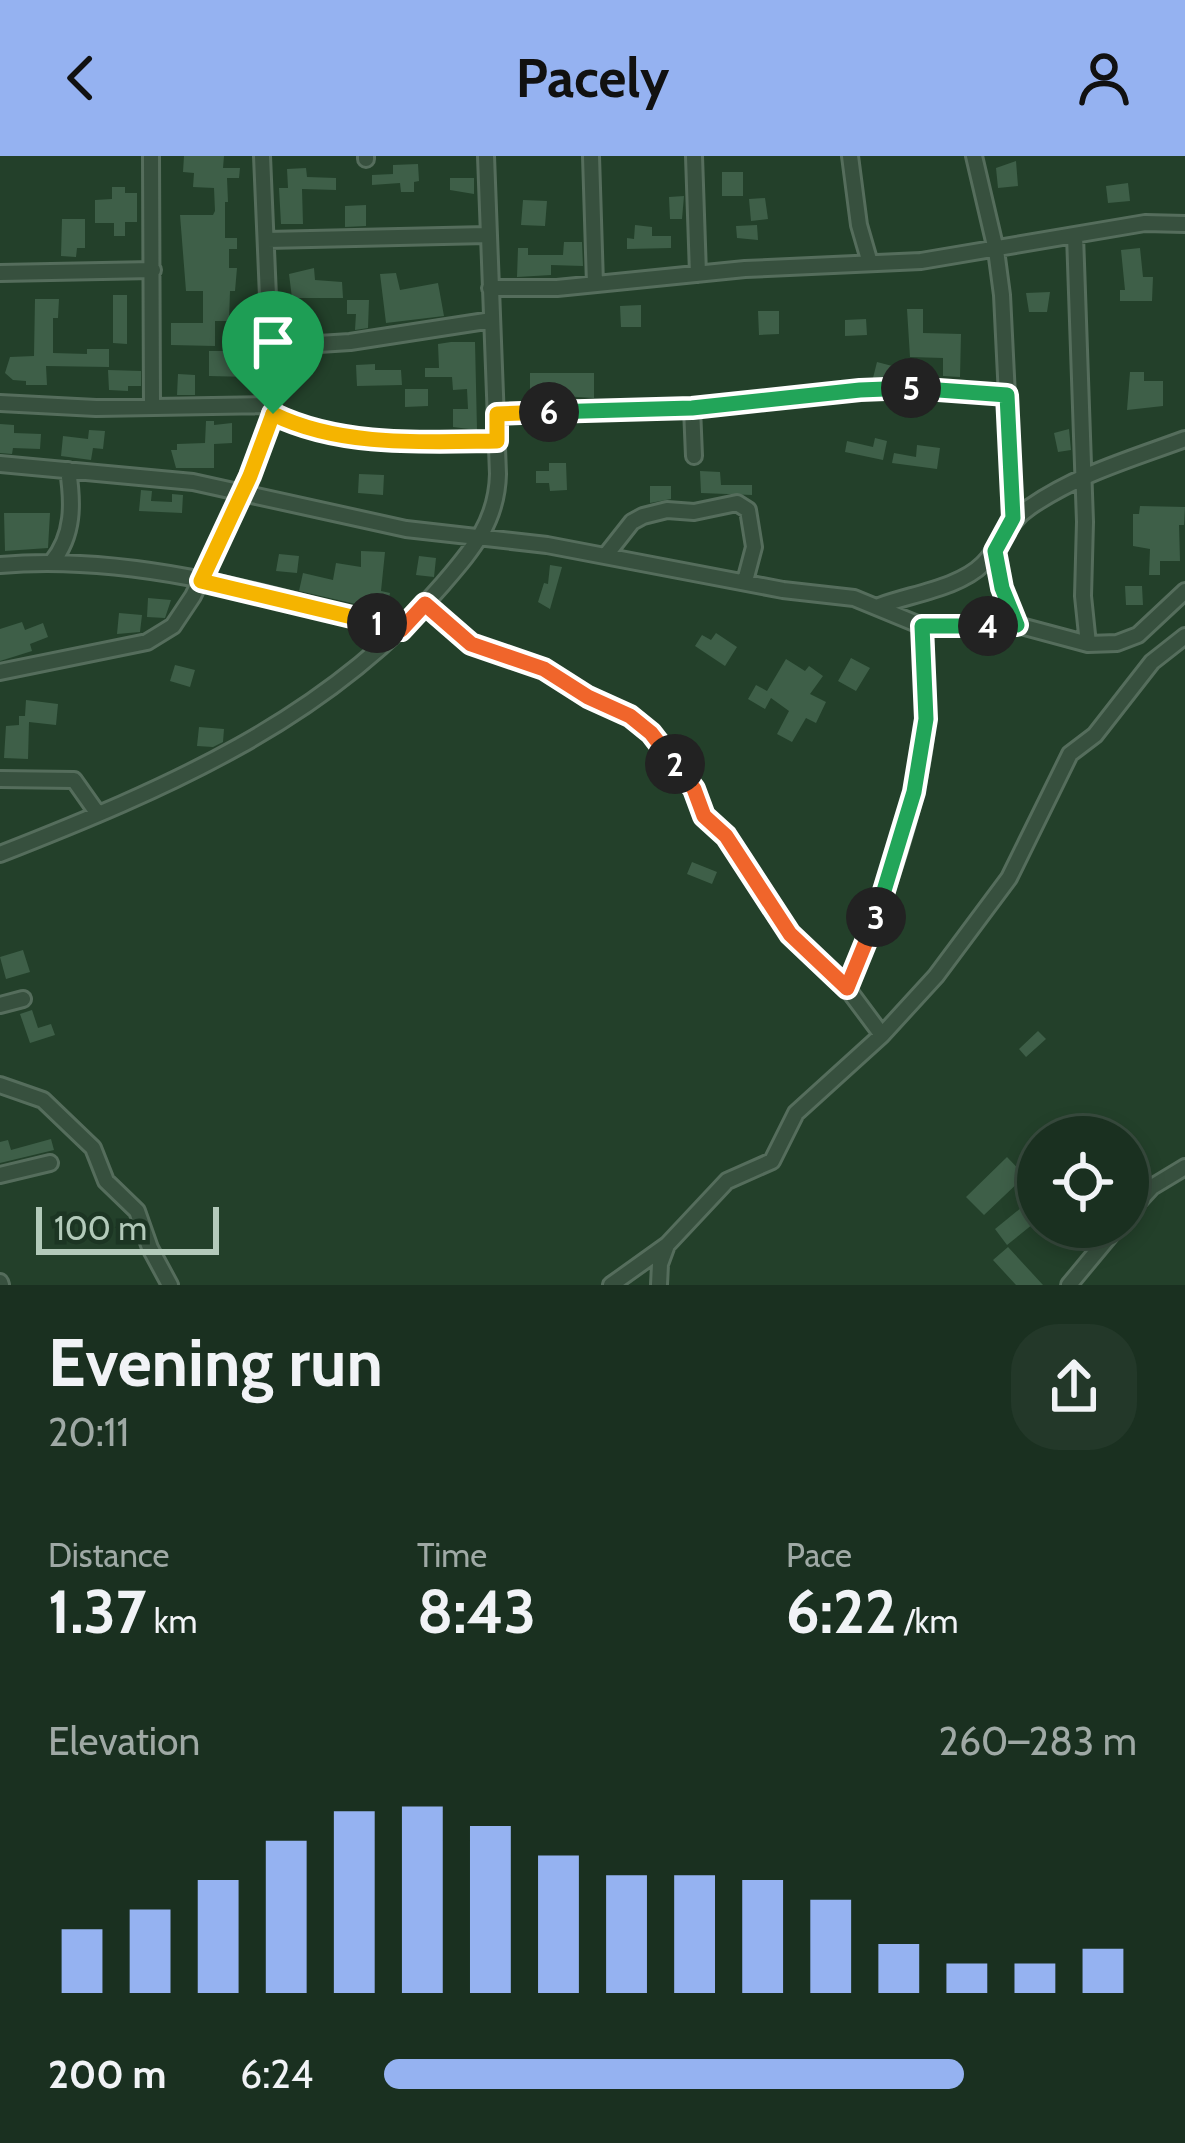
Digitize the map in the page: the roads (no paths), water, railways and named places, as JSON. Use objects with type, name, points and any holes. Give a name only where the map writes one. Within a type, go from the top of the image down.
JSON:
[{"type":"street","points":[[151,156],[152,407]]},
{"type":"street","points":[[0,671],[130,647],[161,636],[185,613],[241,495],[273,410],[262,156]]},
{"type":"street","points":[[0,854],[236,751],[327,690],[401,630],[479,538],[496,505],[497,414],[486,156]]},
{"type":"street","points":[[591,156],[595,284]]},
{"type":"street","points":[[694,156],[698,274]]},
{"type":"street","points":[[850,156],[859,225],[870,263]]},
{"type":"street","points":[[974,156],[996,250],[1013,518]]},
{"type":"street","points":[[490,288],[870,263],[996,250],[1145,223],[1185,224]]},
{"type":"street","points":[[267,239],[488,235]]},
{"type":"street","points":[[1075,235],[1085,522],[1082,596],[1088,644]]},
{"type":"street","points":[[0,273],[153,271]]},
{"type":"street","points":[[272,347],[350,342],[492,320]]},
{"type":"street","points":[[497,414],[692,408],[886,388],[1007,395]]},
{"type":"street","points":[[0,403],[273,410],[298,426],[328,434],[497,441]]},
{"type":"street","points":[[692,408],[694,457]]},
{"type":"street","points":[[879,606],[978,570],[1013,518],[1081,477],[1185,439]]},
{"type":"street","points":[[0,464],[193,482],[406,530],[606,555],[783,590],[854,598],[922,626],[1017,625],[1088,644],[1117,643],[1138,635],[1185,591]]},
{"type":"street","points":[[52,562],[64,547],[70,518],[68,470]]},
{"type":"street","points":[[606,555],[632,522],[643,516],[667,510],[698,512],[733,502],[742,504],[751,518],[754,547],[745,580]]},
{"type":"street","points":[[995,551],[1002,588],[1017,625]]},
{"type":"street","points":[[0,565],[52,562],[201,581],[401,630]]},
{"type":"street","points":[[425,604],[471,644],[544,669],[640,722],[694,789],[704,816],[726,836],[790,934],[847,988],[881,1035]]},
{"type":"street","points":[[847,988],[881,903],[914,792],[927,708],[922,626]]},
{"type":"street","points":[[611,1285],[667,1244],[727,1181],[772,1160],[796,1112],[881,1035],[936,976],[1009,878],[1070,754],[1095,735],[1140,675],[1185,636]]},
{"type":"street","points":[[0,779],[74,780],[98,814]]},
{"type":"street","points":[[0,1004],[22,999]]},
{"type":"street","points":[[0,1085],[44,1100],[93,1148],[106,1181],[143,1221],[150,1248],[170,1285]]},
{"type":"street","points":[[0,1175],[50,1162]]},
{"type":"street","points":[[1149,1190],[1185,1167]]},
{"type":"street","points":[[659,1285],[667,1244]]},
{"type":"street","points":[[1069,1285],[1100,1248]]}]
